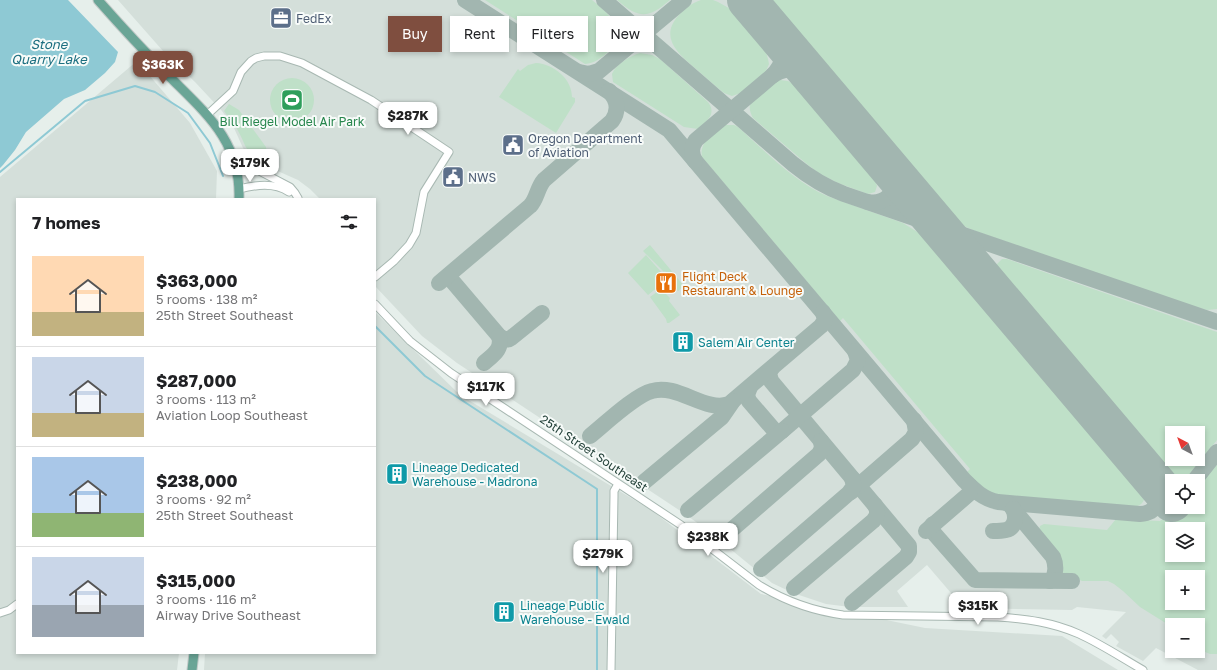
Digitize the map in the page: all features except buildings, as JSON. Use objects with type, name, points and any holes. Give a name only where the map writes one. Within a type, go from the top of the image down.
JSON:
[{"type":"main road","points":[[98,0],[125,31],[207,115],[222,134],[236,165],[239,198]]},
{"type":"main road","points":[[192,670],[194,654]]},
{"type":"street","points":[[207,115],[233,91],[241,72],[251,61],[264,56],[280,56],[302,63],[372,100],[449,152],[424,192],[416,233],[408,246],[376,277]]},
{"type":"street","points":[[232,155],[240,161],[290,187],[298,198]]},
{"type":"street","points":[[239,189],[259,185],[272,186],[287,191],[298,198]]},
{"type":"street","name":"25th Street Southeast","points":[[376,305],[405,336],[451,373],[681,525],[759,585],[776,595],[808,607],[833,614],[855,616],[998,616],[1035,620],[1079,634],[1143,670]]},
{"type":"street","points":[[611,670],[614,490],[618,484]]},
{"type":"street","points":[[0,613],[9,610],[16,605]]},
{"type":"shaded area","points":[[118,0],[1217,0],[1217,670],[1198,670],[1175,658],[1205,658],[1205,618],[1165,618],[1165,653],[1156,648],[1143,661],[1116,646],[1119,642],[1111,634],[1106,639],[1102,636],[1126,612],[1077,607],[1072,610],[963,608],[927,565],[897,591],[908,607],[850,607],[826,604],[793,593],[772,583],[723,543],[725,540],[722,536],[718,538],[685,514],[457,363],[422,336],[376,287],[376,198],[319,198],[298,180],[252,158],[243,148],[234,128],[222,111],[163,51]]},
{"type":"shaded area","points":[[137,61],[190,123],[217,171],[216,198],[16,198],[16,654],[179,654],[177,670],[0,670],[0,177]]},
{"type":"shaded area","points":[[376,313],[460,395],[651,510],[761,594],[925,628],[1062,636],[1118,670],[204,670],[205,654],[376,654]]},
{"type":"green space","points":[[485,0],[592,0],[609,16],[596,16],[596,52],[608,52],[594,62],[585,64],[566,52],[588,52],[588,16],[517,16],[517,20]]},
{"type":"green space","points":[[617,0],[670,0],[656,11],[644,14],[631,11]]},
{"type":"green space","points":[[701,0],[713,0],[743,16],[762,38],[769,64],[766,71],[741,93],[732,96],[724,93],[683,57],[674,45],[670,31],[673,24],[678,16],[686,9]]},
{"type":"green space","points":[[766,0],[1217,0],[1217,309],[1207,310],[1189,305],[975,231],[959,224],[949,217]]},
{"type":"green space","points":[[640,53],[652,55],[660,59],[708,102],[712,110],[710,117],[698,129],[684,127],[613,82],[612,74],[614,70],[628,58]]},
{"type":"green space","points":[[536,63],[549,66],[561,74],[569,84],[572,97],[575,98],[575,102],[556,133],[499,97],[518,69],[520,71],[528,65]]},
{"type":"green space","name":"Bill Riegel Model Air Park","points":[[292,78],[304,82],[310,88],[314,100],[310,112],[304,118],[292,122],[280,118],[274,112],[270,100],[274,88],[280,82]]},
{"type":"green space","points":[[780,80],[788,81],[806,91],[871,168],[877,186],[875,192],[868,194],[838,183],[820,174],[753,118],[750,109],[752,102],[755,98]]},
{"type":"green space","points":[[229,104],[239,110],[266,147],[268,159],[262,162],[248,151],[237,129],[224,111]]},
{"type":"green space","points":[[725,125],[734,125],[738,127],[791,174],[815,190],[827,196],[903,223],[935,243],[1143,489],[1145,496],[1144,501],[1138,506],[1134,507],[1002,495],[990,492],[978,484],[967,472],[970,469],[843,318],[840,321],[702,157],[703,147],[708,138]]},
{"type":"green space","points":[[650,245],[684,286],[678,291],[675,288],[677,286],[665,271],[664,272],[643,251]]},
{"type":"green space","points":[[646,255],[662,273],[655,281],[659,286],[648,295],[628,273]]},
{"type":"green space","points":[[1002,259],[1007,259],[1217,332],[1217,440],[1205,455],[1205,426],[1165,426],[1165,466],[1196,466],[1189,474],[1167,474],[997,273],[996,265]]},
{"type":"green space","points":[[661,289],[670,298],[669,301],[680,315],[669,323],[667,323],[666,319],[650,297]]},
{"type":"green space","points":[[1217,463],[1217,654],[1205,652],[1205,618],[1165,618],[1165,623],[1140,607],[1123,591],[1108,581],[1082,581],[1073,577],[1064,577],[1060,575],[1053,551],[1038,534],[1040,526],[1044,524],[1107,530],[1116,519],[1160,521],[1168,514],[1205,514],[1205,478]]},
{"type":"water","name":"Stone Quarry Lake","points":[[0,0],[68,0],[118,52],[115,62],[105,73],[85,90],[64,99],[26,132],[15,150],[0,168]]},
{"type":"waterway","points":[[0,172],[85,101],[135,86],[155,92],[188,113],[210,143],[223,176]]},
{"type":"waterway","points":[[376,327],[425,376],[597,489],[597,670]]},
{"type":"taxiway","points":[[465,0],[669,130],[964,480],[979,494],[998,502],[1140,514],[1154,509],[1159,497],[1159,486],[1165,487]]},
{"type":"taxiway","points":[[604,0],[793,164],[824,185],[844,194],[1217,322]]},
{"type":"taxiway","points":[[579,72],[589,74],[599,71],[684,0]]},
{"type":"taxiway","points":[[746,0],[751,4]]},
{"type":"taxiway","points":[[695,161],[692,150],[696,140],[772,76],[777,70],[782,60],[782,55],[775,33]]},
{"type":"taxiway","points":[[772,76],[784,70],[793,69],[802,71],[816,81]]},
{"type":"taxiway","points":[[439,283],[530,206],[544,180],[612,121],[616,113],[616,102],[609,91]]},
{"type":"taxiway","points":[[868,202],[879,202],[884,200],[894,188],[894,177],[887,165]]},
{"type":"taxiway","points":[[448,276],[499,336],[504,339],[511,338],[542,313]]},
{"type":"taxiway","points":[[590,436],[637,398],[652,391],[671,391],[711,405],[720,406],[729,404],[821,326],[825,320],[823,312]]},
{"type":"taxiway","points":[[484,363],[494,354],[500,345],[499,336]]},
{"type":"taxiway","points":[[750,387],[747,395],[749,401],[774,430],[779,432],[782,431],[853,370],[858,360],[855,351]]},
{"type":"taxiway","points":[[772,368],[769,373],[771,381],[909,546],[909,552],[906,557],[852,603]]},
{"type":"taxiway","points":[[644,482],[722,417],[733,401]]},
{"type":"taxiway","points":[[851,492],[912,439],[916,432],[914,420]]},
{"type":"taxiway","points":[[688,510],[782,431]]},
{"type":"taxiway","points":[[729,532],[819,454],[822,448],[821,441]]},
{"type":"taxiway","points":[[1200,474],[1217,452]]},
{"type":"taxiway","points":[[761,569],[849,493],[854,486],[852,478]]},
{"type":"taxiway","points":[[926,531],[970,493],[969,485]]},
{"type":"taxiway","points":[[1006,503],[1009,504],[1053,557],[1055,570],[1054,576],[1050,581]]},
{"type":"taxiway","points":[[794,588],[873,521],[877,513],[875,505]]},
{"type":"taxiway","points":[[993,531],[1006,530],[1013,525],[1015,519],[1013,509]]},
{"type":"taxiway","points":[[933,524],[931,527],[932,531],[975,580],[1072,581]]},
{"type":"runway","points":[[747,0],[1165,494]]},
{"type":"place","name":"FedEx","points":[[281,18]]},
{"type":"place","name":"Bill Riegel Model Air Park","points":[[292,100]]},
{"type":"place","name":"Oregon Department of Aviation","points":[[513,145]]},
{"type":"place","name":"NWS","points":[[453,177]]},
{"type":"place","name":"Flight Deck Restaurant & Lounge","points":[[666,283]]},
{"type":"place","name":"Salem Air Center","points":[[683,342]]},
{"type":"place","name":"Lineage Dedicated Warehouse - Madrona","points":[[397,474]]},
{"type":"place","name":"Lineage Public Warehouse - Ewald","points":[[504,612]]}]
